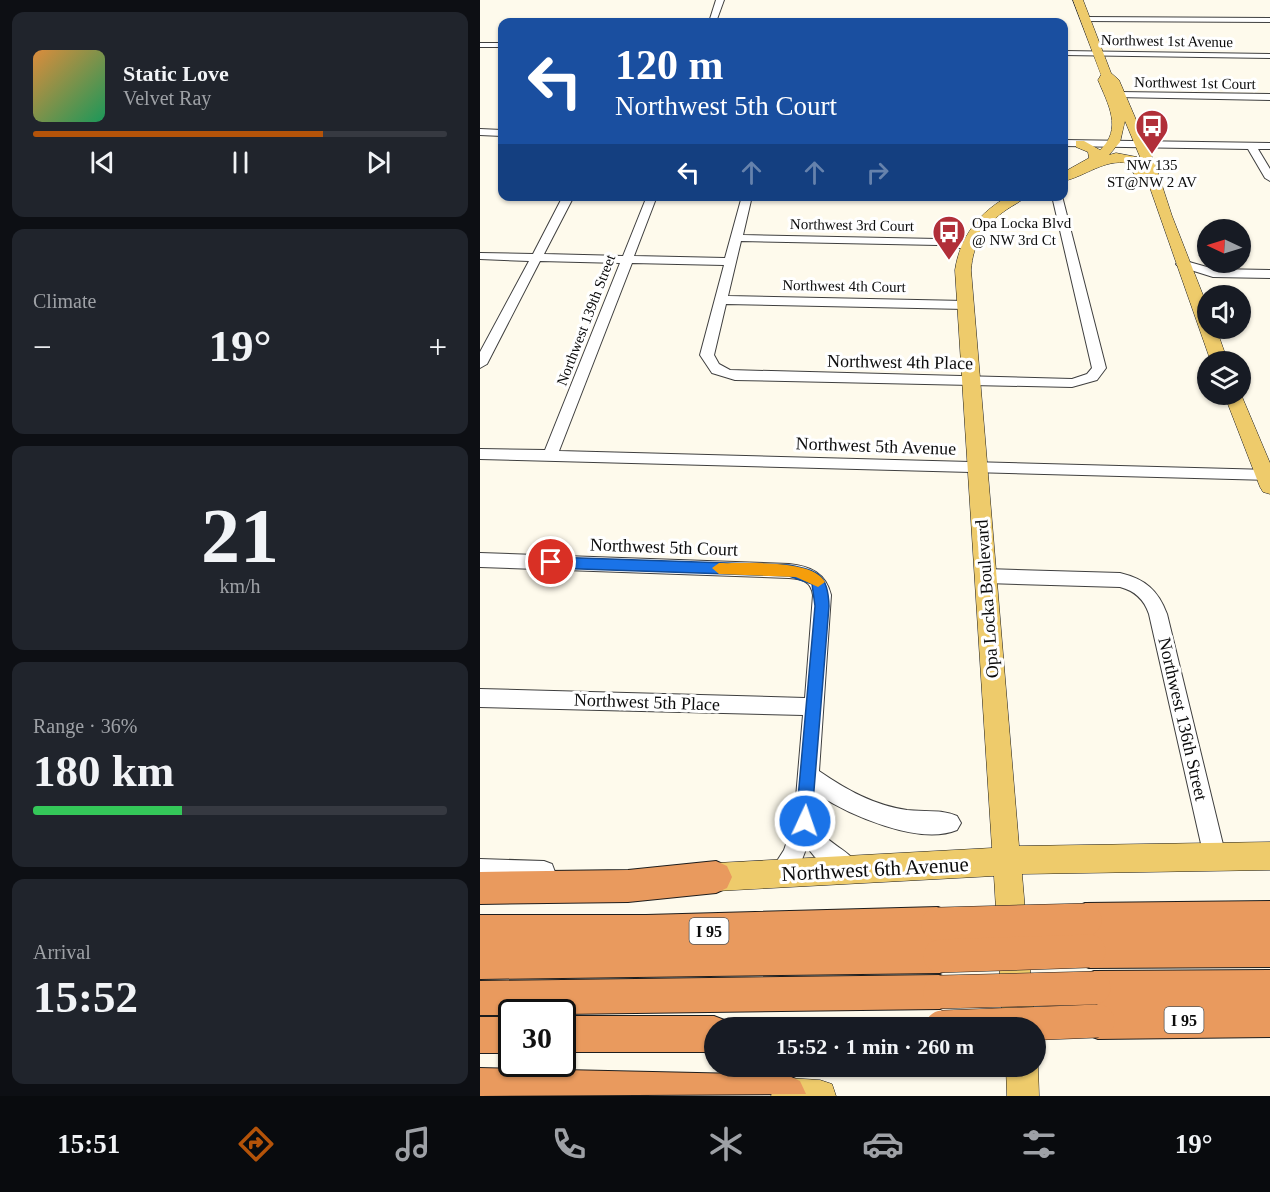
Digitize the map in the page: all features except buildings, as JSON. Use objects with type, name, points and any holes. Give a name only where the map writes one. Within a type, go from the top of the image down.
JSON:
[{"type":"highway","points":[[480,888],[628,886],[716,877]]},
{"type":"highway","points":[[480,962],[939,940],[1087,936],[1270,918]]},
{"type":"highway","name":"I 95","points":[[480,932],[646,933],[939,940]]},
{"type":"highway","points":[[1087,936],[1270,950]]},
{"type":"highway","points":[[480,998],[940,992],[1096,1004],[1270,987]]},
{"type":"highway","name":"I 95","points":[[1009,1017],[1096,1004],[1270,1019]]},
{"type":"highway","points":[[576,1034],[704,1034]]},
{"type":"highway","points":[[480,1035],[498,1035]]},
{"type":"highway","points":[[480,1087],[798,1096]]},
{"type":"main road","points":[[1073,2],[1081,17],[1086,19],[1093,34],[1090,38]]},
{"type":"main road","points":[[1073,2],[1084,34],[1090,38],[1106,75],[1113,80],[1216,351]]},
{"type":"main road","points":[[1069,174],[1096,159],[1112,144],[1118,133],[1118,117],[1104,80],[1106,75]]},
{"type":"main road","points":[[1118,117],[1137,144]]},
{"type":"main road","points":[[1080,144],[1094,150],[1096,159]]},
{"type":"main road","points":[[1069,174],[1113,158],[1133,160],[1138,164],[1153,201],[1165,216]]},
{"type":"main road","name":"Opa Locka Boulevard","points":[[1001,201],[981,223],[967,246],[963,270],[1018,1017]]},
{"type":"main road","points":[[1238,405],[1268,479]]},
{"type":"main road","name":"Northwest 6th Avenue","points":[[716,877],[1117,856],[1270,856]]},
{"type":"main road","points":[[1022,1077],[1023,1096]]},
{"type":"street","points":[[713,18],[720,0]]},
{"type":"street","points":[[1086,19],[1270,20]]},
{"type":"street","points":[[480,45],[498,45]]},
{"type":"street","name":"Northwest 1st Avenue","points":[[1068,53],[1270,56]]},
{"type":"street","name":"Northwest 1st Court","points":[[1119,95],[1270,97]]},
{"type":"street","points":[[480,132],[498,133]]},
{"type":"street","points":[[1068,143],[1270,146]]},
{"type":"street","points":[[1251,146],[1270,178]]},
{"type":"street","points":[[480,364],[566,201]]},
{"type":"street","name":"Northwest 139th Street","points":[[550,456],[650,201]]},
{"type":"street","points":[[721,300],[746,201]]},
{"type":"street","name":"Northwest 4th Place","points":[[721,300],[707,355],[710,365],[717,371],[735,376],[1072,383],[1092,377],[1099,368],[1058,201]]},
{"type":"street","name":"Northwest 3rd Court","points":[[736,238],[927,242],[967,246]]},
{"type":"street","points":[[480,256],[730,262]]},
{"type":"street","points":[[1182,264],[1197,268]]},
{"type":"street","points":[[1190,284],[1213,273],[1270,274]]},
{"type":"street","name":"Northwest 4th Court","points":[[721,300],[965,304]]},
{"type":"street","name":"Northwest 5th Avenue","points":[[480,454],[1268,479]]},
{"type":"street","name":"Northwest 5th Court","points":[[480,560],[789,571],[809,575],[820,584],[822,595],[813,707]]},
{"type":"street","name":"Northwest 136th Street","points":[[986,576],[1114,580],[1141,586],[1151,596],[1158,614],[1215,857]]},
{"type":"street","name":"Northwest 5th Place","points":[[480,698],[813,707]]},
{"type":"street","points":[[779,875],[793,856],[805,821],[813,707]]},
{"type":"street","points":[[807,775],[824,788],[875,815],[897,820],[950,823]]},
{"type":"street","points":[[805,821],[820,848],[853,871]]},
{"type":"street","name":"Northwest 6th Avenue","points":[[480,870],[716,877]]},
{"type":"slow traffic","points":[[719,568],[796,571],[813,577],[818,582]]},
{"type":"place","name":"NW 135 ST@NW 2 AV","points":[[1152,155]]},
{"type":"place","name":"Opa Locka Blvd @ NW 3rd Ct","points":[[949,261]]},
{"type":"route","points":[[551,562],[789,571],[802,572],[817,580],[822,590],[822,606],[805,821]]}]
